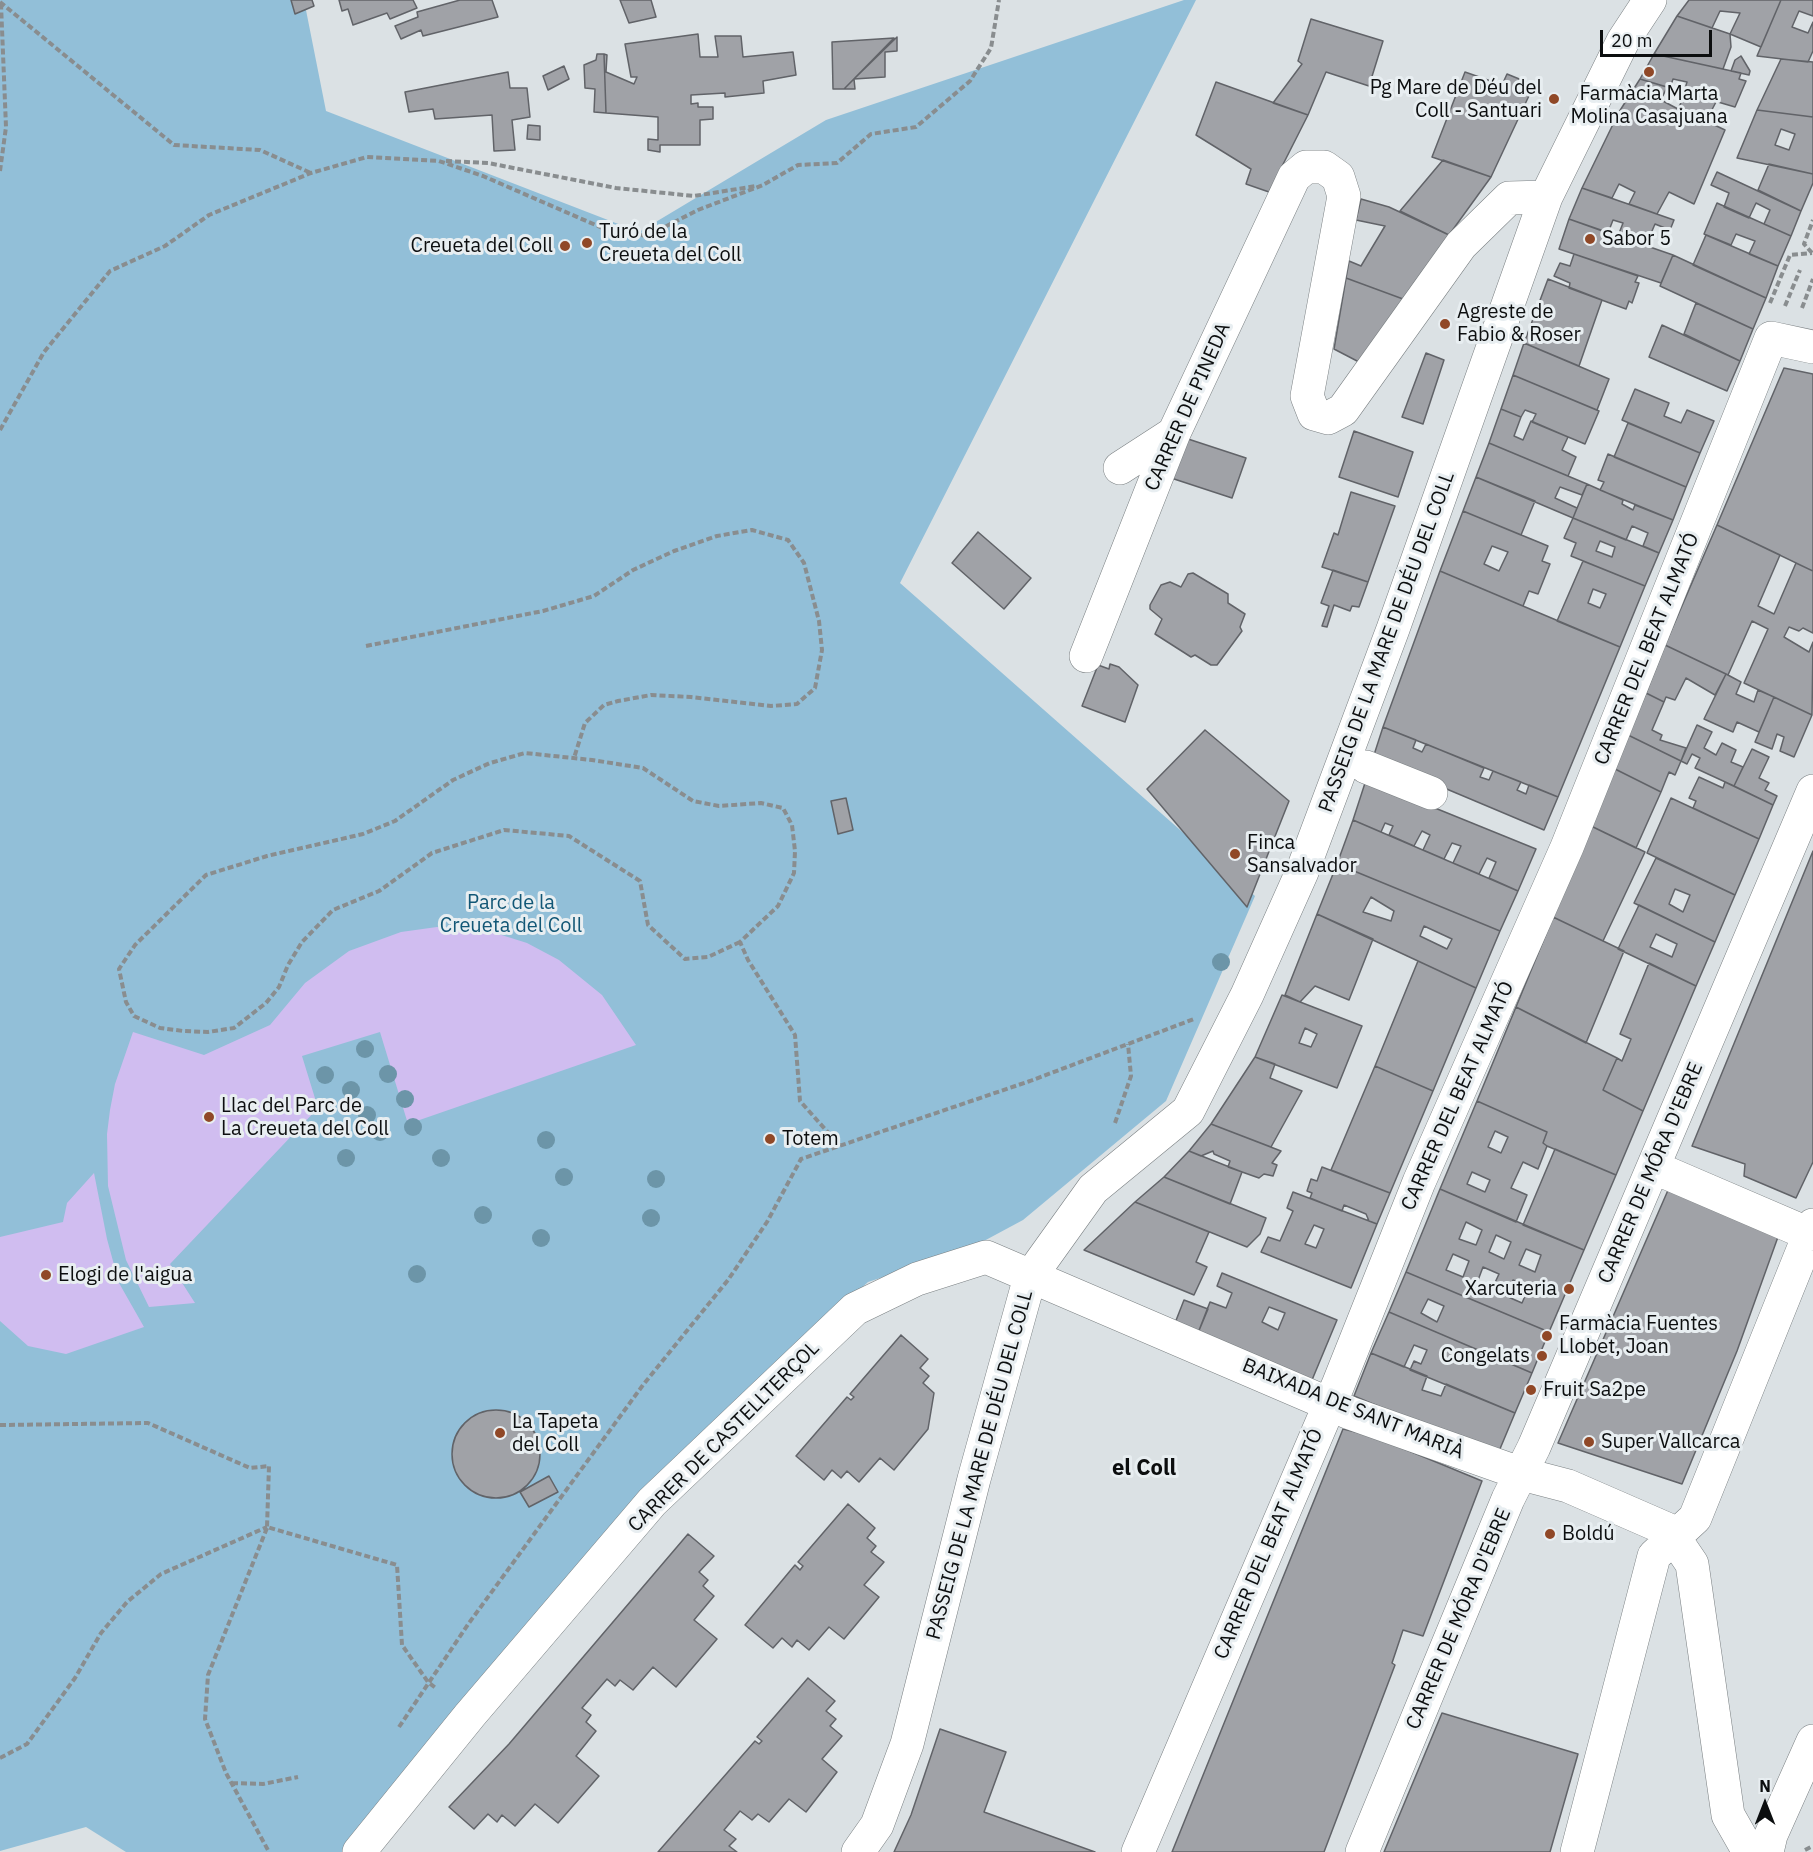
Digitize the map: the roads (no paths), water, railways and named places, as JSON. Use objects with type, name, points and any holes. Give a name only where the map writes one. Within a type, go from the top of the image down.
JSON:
[{"type":"street","name":"PASSEIG DE LA MARE DE DÉU DEL COLL","points":[[858,1852],[877,1826],[907,1744],[974,1479],[1030,1277],[1093,1189],[1188,1111],[1246,995],[1302,872],[1394,629],[1546,196],[1623,41],[1650,0]]},
{"type":"street","name":"CARRER DE PINEDA","points":[[1086,656],[1174,433],[1294,177],[1306,167],[1316,165],[1332,171],[1338,177],[1344,196],[1307,396],[1314,414],[1320,417],[1336,416],[1343,410],[1461,245],[1509,198],[1546,196]]},
{"type":"street","name":"CARRER DEL BEAT ALMATÓ","points":[[1138,1852],[1329,1402],[1419,1182],[1567,847],[1777,324],[1813,347]]},
{"type":"street","points":[[1120,468],[1174,433]]},
{"type":"street","points":[[1366,767],[1431,793]]},
{"type":"street","name":"CARRER DE MÓRA D'EBRE","points":[[1362,1852],[1508,1499],[1522,1474],[1813,791]]},
{"type":"street","points":[[1577,1852],[1654,1556],[1695,1518],[1811,1229],[1653,1167]]},
{"type":"street","name":"CARRER DE CASTELLTERÇOL","points":[[359,1852],[470,1715],[652,1502],[855,1309],[916,1278],[986,1257],[1030,1277]]},
{"type":"street","name":"BAIXADA DE SANT MARIÀ","points":[[1030,1277],[1329,1402],[1350,1413],[1522,1474],[1588,1494],[1654,1521],[1676,1537]]},
{"type":"street","points":[[1676,1537],[1692,1563],[1728,1815],[1749,1852]]},
{"type":"street","points":[[1767,1852],[1771,1835],[1807,1753]]},
{"type":"place","name":"Farmàcia Marta Molina Casajuana","points":[[1649,72]]},
{"type":"place","name":"Pg Mare de Déu del Coll - Santuari","points":[[1554,99]]},
{"type":"place","name":"Sabor 5","points":[[1590,239]]},
{"type":"place","name":"Turó de la Creueta del Coll","points":[[587,243]]},
{"type":"place","name":"Creueta del Coll","points":[[565,246]]},
{"type":"place","name":"Agreste de Fabio & Roser","points":[[1445,324]]},
{"type":"place","name":"Finca Sansalvador","points":[[1235,854]]},
{"type":"place","name":"Llac del Parc de La Creueta del Coll","points":[[209,1117]]},
{"type":"place","name":"Totem","points":[[770,1139]]},
{"type":"place","name":"Elogi de l'aigua","points":[[46,1275]]},
{"type":"place","name":"Xarcuteria","points":[[1569,1289]]},
{"type":"place","name":"Farmàcia Fuentes Llobet, Joan","points":[[1547,1336]]},
{"type":"place","name":"Congelats","points":[[1542,1356]]},
{"type":"place","name":"Fruit Sa2pe","points":[[1531,1390]]},
{"type":"place","name":"La Tapeta del Coll","points":[[500,1433]]},
{"type":"place","name":"Super Vallcarca","points":[[1589,1442]]},
{"type":"place","name":"Boldú","points":[[1550,1534]]},
{"type":"district","name":"el Coll","points":[[1144,1469]]},
{"type":"park label","name":"Parc de la Creueta del Coll","points":[[511,914]]}]
